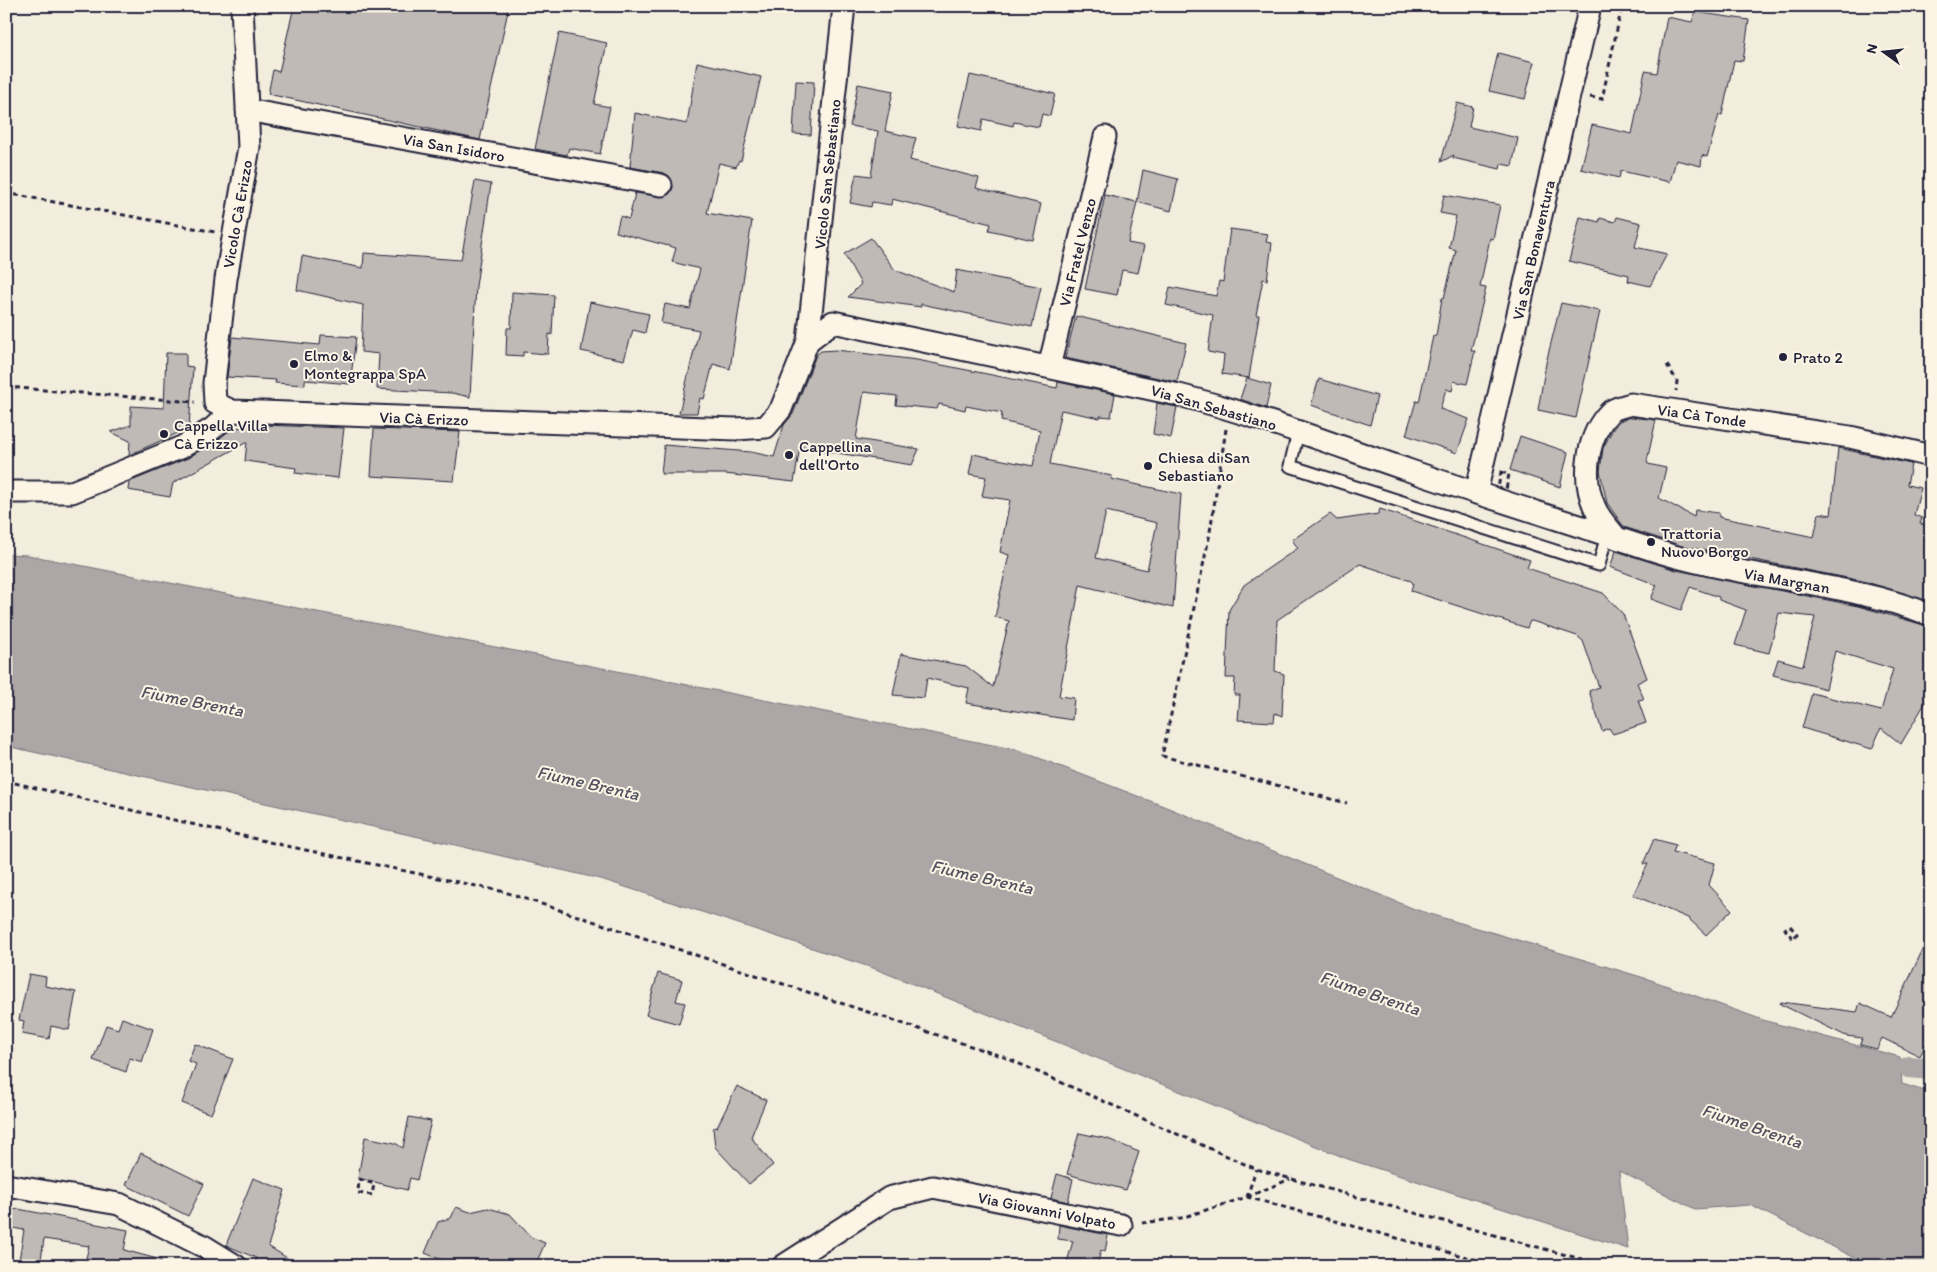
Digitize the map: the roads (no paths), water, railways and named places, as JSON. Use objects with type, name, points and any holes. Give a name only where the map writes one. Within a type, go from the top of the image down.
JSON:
[{"type":"street","name":"Vicolo Cà Erizzo","points":[[223,407],[214,383],[233,234],[248,147],[242,6]]},
{"type":"street","name":"Vicolo San Sebastiano","points":[[808,341],[844,6]]},
{"type":"street","name":"Via San Bonaventura","points":[[1476,493],[1590,6]]},
{"type":"street","name":"Via San Isidoro","points":[[247,110],[661,185]]},
{"type":"street","name":"Via Fratel Venzo","points":[[1050,367],[1105,137]]},
{"type":"street","name":"Via San Sebastiano","points":[[808,341],[833,322],[1050,367],[1229,408],[1476,493],[1611,535]]},
{"type":"street","name":"Via Cà Erizzo","points":[[223,407],[736,429],[766,427],[781,409],[808,341]]},
{"type":"street","name":"Via Cà Tonde","points":[[1611,535],[1594,507],[1589,481],[1588,460],[1594,435],[1611,411],[1631,404],[1850,437],[1931,456]]},
{"type":"street","points":[[6,492],[72,492],[182,447],[212,429],[223,407]]},
{"type":"street","name":"Via Margnan","points":[[1611,535],[1644,547],[1700,563],[1754,575],[1868,594],[1931,615]]},
{"type":"street","points":[[6,1185],[119,1204],[236,1266]]},
{"type":"street","name":"Via Giovanni Volpato","points":[[784,1266],[889,1198],[933,1187],[1121,1225]]},
{"type":"lane","points":[[1298,432],[1290,466],[1599,565],[1611,535]]},
{"type":"water","name":"Fiume Brenta","points":[[6,554],[28,555],[1018,750],[1166,807],[1417,910],[1648,979],[1766,1021],[1900,1057],[1902,1084],[1931,1093],[1931,1266],[1871,1266],[1750,1205],[1695,1209],[1619,1171],[1628,1249],[1348,1159],[873,968],[604,880],[451,844],[6,746]]},
{"type":"waterway","points":[[1909,1067],[1931,1069]]},
{"type":"place","name":"Prato 2","points":[[1783,357]]},
{"type":"place","name":"Elmo & Montegrappa SpA","points":[[294,364]]},
{"type":"place","name":"Cappella Villa Cà Erizzo","points":[[164,434]]},
{"type":"place","name":"Cappellina dell'Orto","points":[[789,455]]},
{"type":"place","name":"Chiesa di San Sebastiano","points":[[1148,466]]},
{"type":"place","name":"Trattoria Nuovo Borgo","points":[[1651,542]]}]
